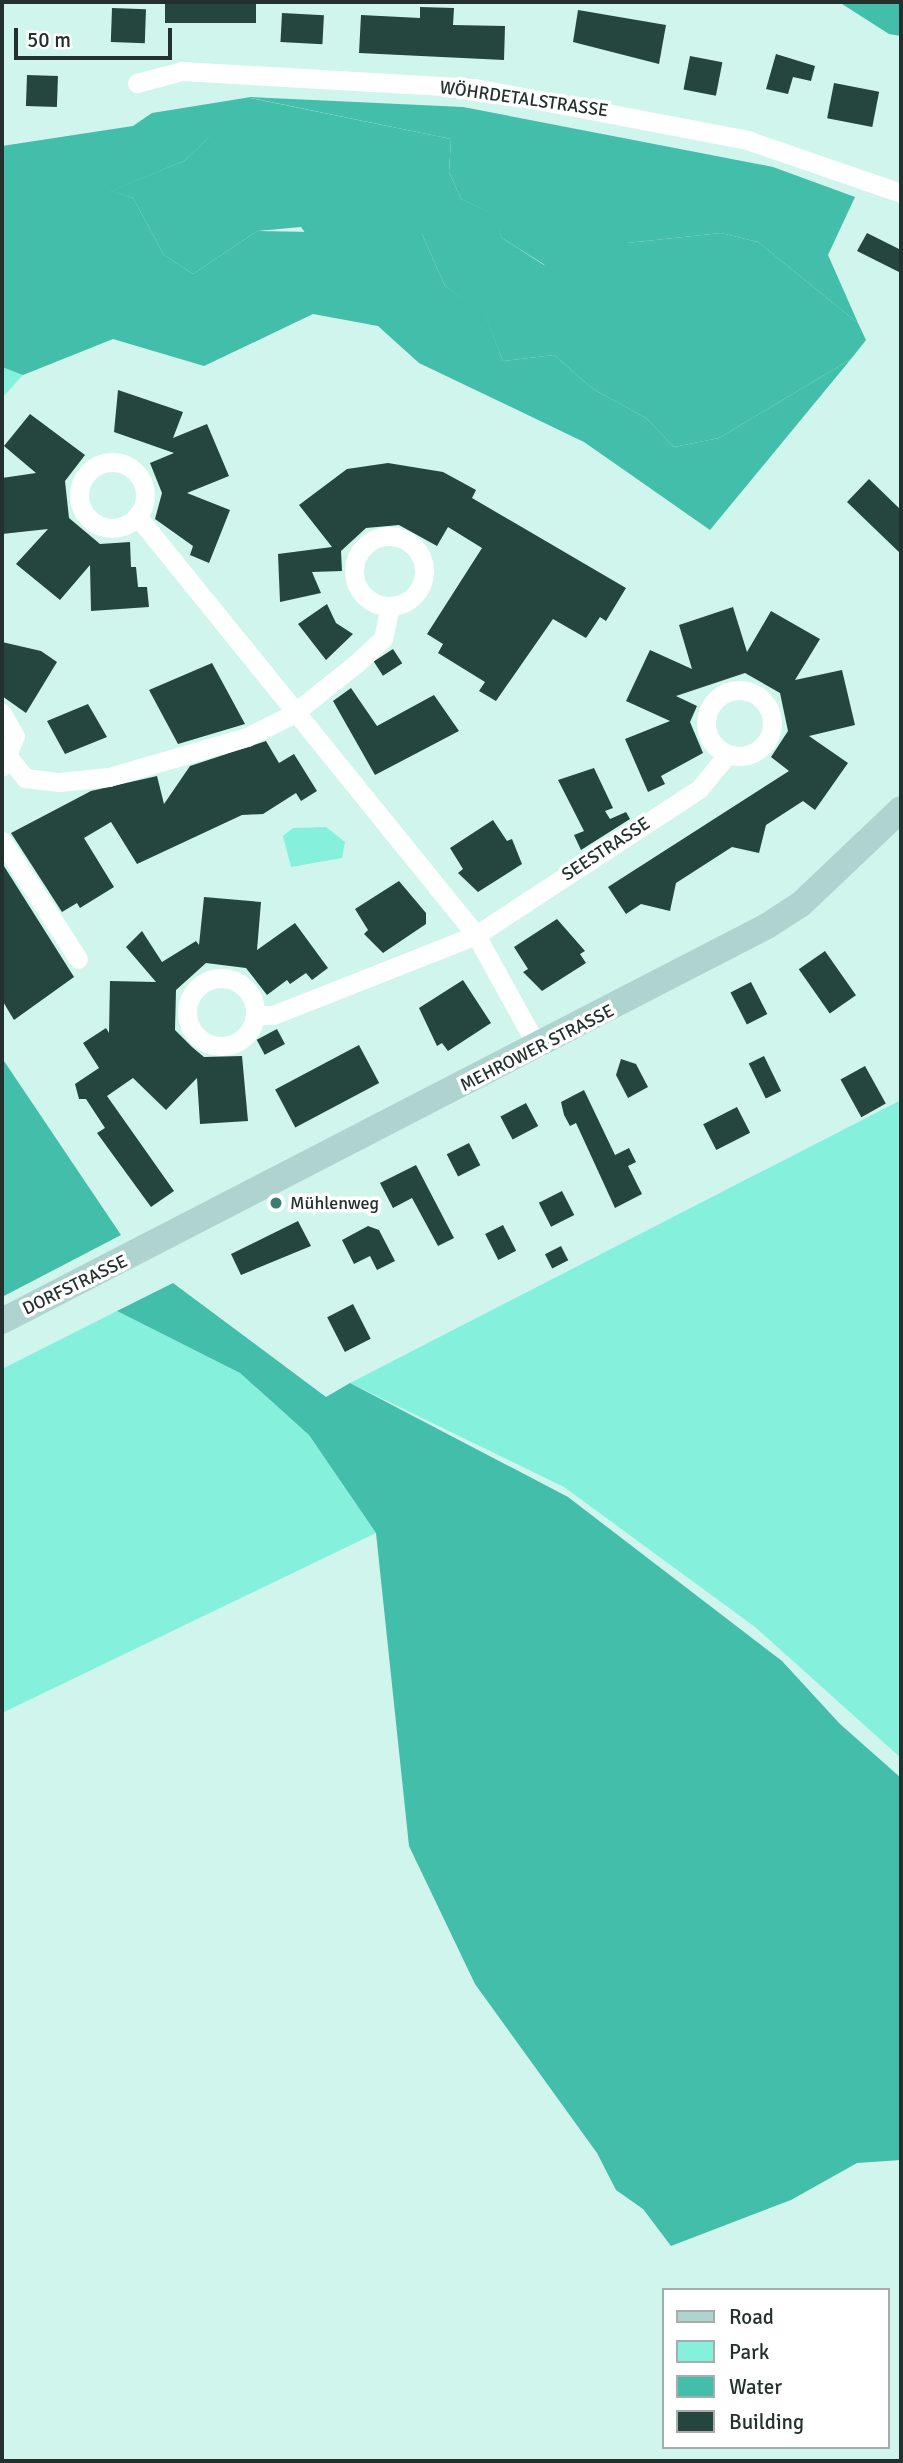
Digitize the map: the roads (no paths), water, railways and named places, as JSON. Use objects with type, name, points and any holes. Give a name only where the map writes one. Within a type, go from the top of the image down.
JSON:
[{"type":"main road","name":"MEHROWER STRASSE","points":[[147,1249],[538,1048],[801,904],[901,809]]},
{"type":"main road","name":"DORFSTRASSE","points":[[2,1321],[147,1249]]},
{"type":"street","name":"WÖHRDETALSTRASSE","points":[[137,83],[182,71],[475,88],[747,141],[901,193]]},
{"type":"street","points":[[137,516],[293,715],[476,935],[538,1048]]},
{"type":"street","points":[[2,713],[15,736],[5,762],[25,778],[109,777],[247,737],[293,715],[383,639],[390,606]]},
{"type":"street","name":"SEESTRASSE","points":[[255,1015],[273,1015],[476,935],[699,789],[728,754]]},
{"type":"street","points":[[2,841],[78,959]]},
{"type":"water","points":[[839,2],[901,2],[901,36],[889,34]]},
{"type":"water","points":[[250,98],[451,139],[449,172],[461,199],[494,214],[502,238],[544,265],[578,234],[612,232],[627,243],[721,233],[758,242],[858,323],[866,340],[851,359],[719,438],[674,447],[646,418],[593,389],[554,355],[503,361],[485,315],[445,286],[422,234],[315,247],[301,227],[257,231],[193,274],[164,255],[133,198],[110,191],[184,161]]},
{"type":"place","name":"Mühlenweg","points":[[276,1203]]}]
